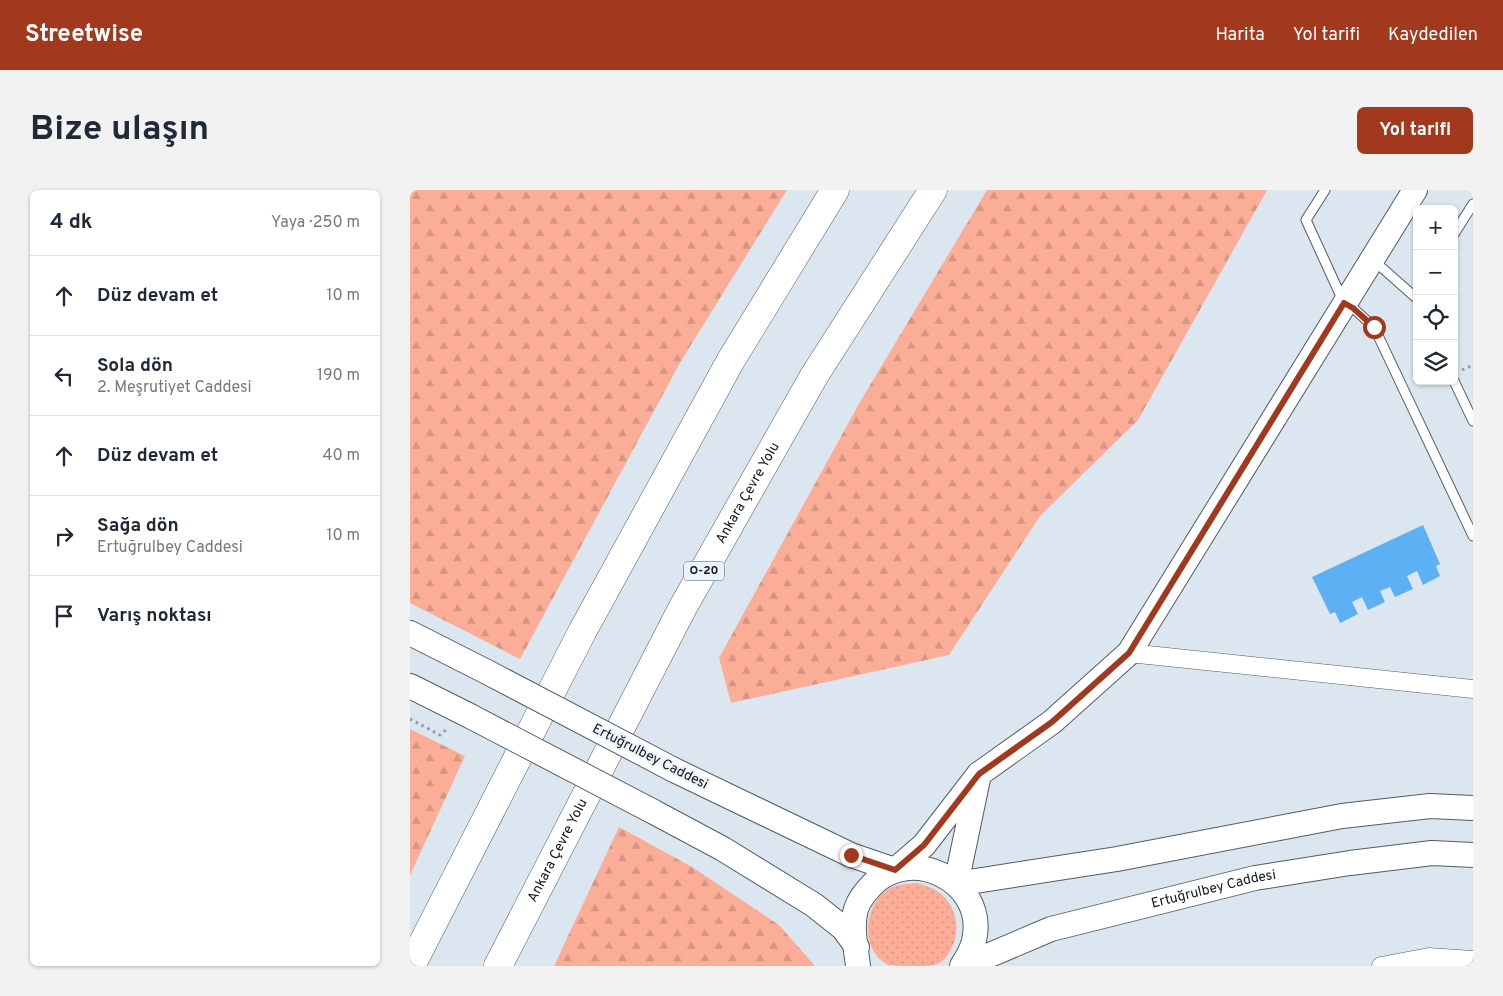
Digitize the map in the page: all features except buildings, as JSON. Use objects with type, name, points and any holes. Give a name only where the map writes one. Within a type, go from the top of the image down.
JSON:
[{"type":"highway","points":[[411,966],[586,623],[731,360],[835,190]]},
{"type":"highway","name":"Ankara Çevre Yolu","points":[[498,966],[688,598],[814,376],[933,190]]},
{"type":"main road","points":[[895,870],[924,845],[979,774],[1052,722],[1129,653],[1415,190]]},
{"type":"main road","name":"Ertuğrulbey Caddesi","points":[[410,633],[674,770],[851,855],[895,870]]},
{"type":"main road","name":"Ertuğrulbey Caddesi","points":[[410,686],[459,721],[652,811],[730,853],[814,905],[843,928],[861,960]]},
{"type":"main road","points":[[979,774],[956,884],[1118,859],[1342,816],[1430,806],[1473,808]]},
{"type":"main road","name":"Ertuğrulbey Caddesi","points":[[963,966],[1051,929],[1255,878],[1350,863],[1432,854],[1473,855]]},
{"type":"main road","name":"Ertuğrulbey Caddesi","points":[[861,960],[854,928],[856,909],[865,892],[878,879],[895,870],[911,867],[928,869],[943,874],[956,884],[968,898],[974,916],[976,934],[971,952],[963,966]]},
{"type":"street","points":[[1129,653],[1473,690]]},
{"type":"street","points":[[1381,966],[1429,957],[1473,960]]},
{"type":"lane","points":[[1325,190],[1306,220],[1344,303],[1353,308],[1374,327],[1473,536]]},
{"type":"lane","points":[[1458,228],[1473,204]]},
{"type":"lane","points":[[1372,258],[1413,295]]},
{"type":"lane","points":[[1456,385],[1473,421]]},
{"type":"path","points":[[410,719],[440,735],[459,721]]},
{"type":"green space","points":[[410,190],[787,190],[681,361],[520,659],[410,603]]},
{"type":"green space","points":[[987,190],[1267,190],[1138,420],[1040,516],[949,655],[731,703],[719,658],[860,402]]},
{"type":"green space","points":[[410,729],[465,756],[410,875]]},
{"type":"green space","points":[[619,827],[692,867],[779,925],[815,966],[554,966]]},
{"type":"green space","points":[[917,883],[938,892],[950,905],[956,919],[955,940],[946,957],[939,963],[919,966],[888,965],[879,958],[869,939],[869,917],[879,897],[887,890],[898,885]]},
{"type":"route","points":[[851,855],[895,870],[924,845],[979,774],[1052,722],[1129,653],[1344,303],[1353,308],[1374,327]]}]
